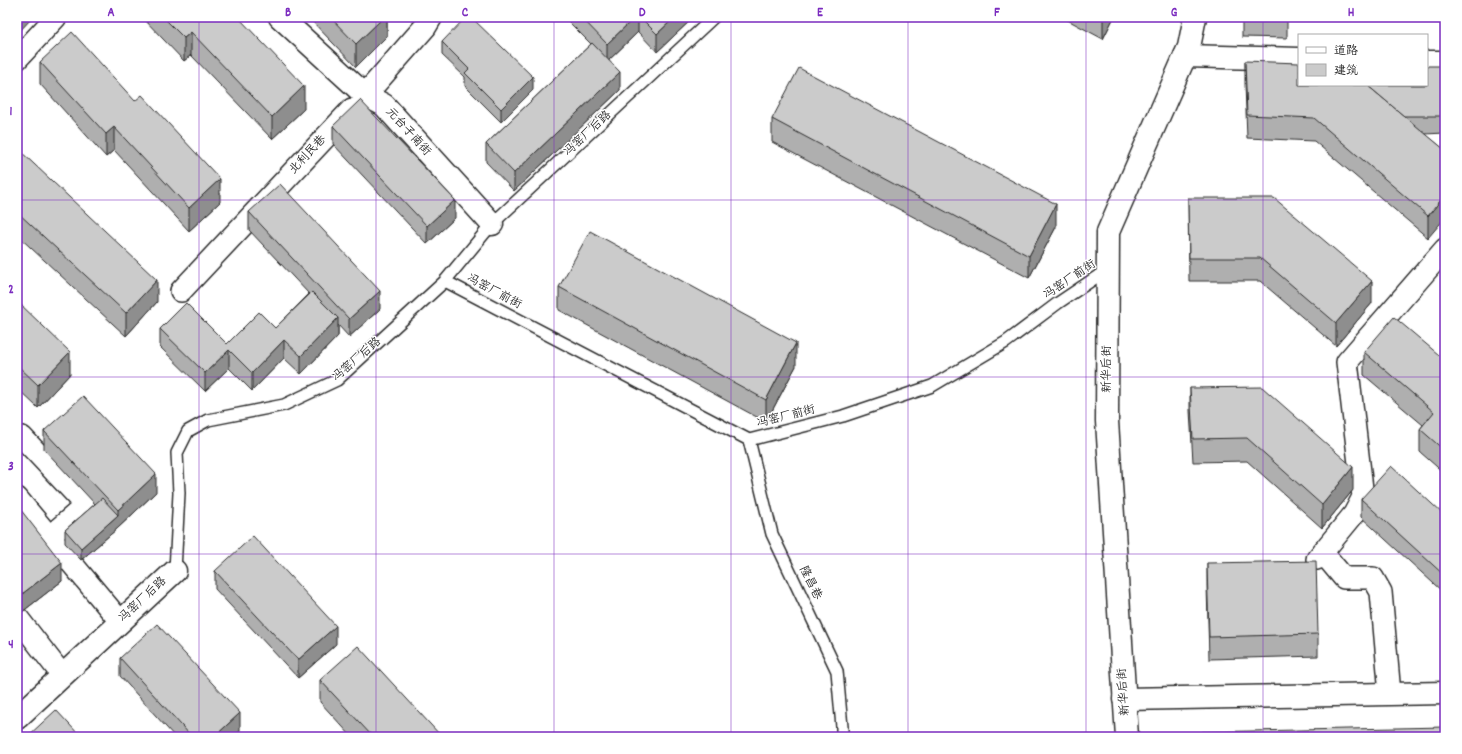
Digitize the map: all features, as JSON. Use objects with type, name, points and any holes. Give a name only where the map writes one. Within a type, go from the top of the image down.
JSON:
[{"type":"street","points":[[17,59],[56,17]]},
{"type":"street","name":"元台子南街","points":[[280,17],[365,95],[384,105],[492,224]]},
{"type":"street","name":"北利民巷","points":[[181,291],[365,95],[425,27],[431,17]]},
{"type":"street","name":"新华后街","points":[[1127,737],[1107,421],[1108,232],[1189,47],[1195,17]]},
{"type":"street","points":[[1185,56],[1298,59]]},
{"type":"street","points":[[1428,62],[1445,62]]},
{"type":"street","points":[[1390,694],[1381,592],[1373,578],[1344,578],[1320,556],[1354,514],[1363,497],[1347,362],[1445,249]]},
{"type":"street","points":[[22,437],[86,505],[50,537]]},
{"type":"street","points":[[17,498],[120,622]]},
{"type":"street","name":"冯窑厂后路","points":[[17,718],[175,571]]},
{"type":"street","points":[[17,617],[62,675]]},
{"type":"street","points":[[1124,699],[1445,693]]},
{"type":"lane","name":"冯窑厂后路","points":[[175,571],[179,493],[177,453],[188,431],[208,420],[284,405],[337,380],[445,281],[492,224],[714,17]]},
{"type":"lane","name":"冯窑厂前街","points":[[445,281],[749,440],[843,416],[932,386],[1006,342],[1058,303],[1107,270]]},
{"type":"lane","name":"隆昌巷","points":[[749,440],[772,534],[837,670],[842,737]]},
{"type":"building","points":[[163,17],[238,17],[304,86],[272,117],[191,32],[184,38]]},
{"type":"building","points":[[330,17],[384,17],[356,44]]},
{"type":"building","points":[[466,17],[471,17],[533,77],[501,109],[465,73],[469,69],[442,42]]},
{"type":"building","points":[[581,17],[635,17],[607,44]]},
{"type":"building","points":[[640,17],[675,17],[657,34]]},
{"type":"building","points":[[72,32],[135,101],[142,95],[220,179],[189,208],[114,127],[106,134],[40,62]]},
{"type":"building","points":[[592,43],[620,72],[514,173],[486,144]]},
{"type":"building","points":[[1245,61],[1298,63],[1298,86],[1368,86],[1445,150],[1445,195],[1428,216],[1314,118],[1247,115]]},
{"type":"building","points":[[1428,66],[1445,66],[1445,116],[1404,116],[1368,86],[1428,86]]},
{"type":"building","points":[[799,68],[1056,204],[1029,256],[772,119]]},
{"type":"building","points":[[360,100],[455,200],[427,226],[333,126]]},
{"type":"building","points":[[17,148],[157,280],[126,313],[17,212]]},
{"type":"building","points":[[280,184],[380,291],[349,319],[249,212]]},
{"type":"building","points":[[1188,198],[1274,198],[1372,281],[1336,323],[1260,258],[1189,258]]},
{"type":"building","points":[[590,231],[796,343],[766,400],[559,287]]},
{"type":"building","points":[[312,292],[338,318],[301,356],[284,340],[252,373],[229,350],[205,373],[160,329],[186,303],[227,344],[259,312],[275,328]]},
{"type":"building","points":[[17,301],[70,352],[38,385],[17,365]]},
{"type":"building","points":[[1394,317],[1445,360],[1445,451],[1420,429],[1434,412],[1364,352]]},
{"type":"building","points":[[1262,387],[1353,467],[1322,505],[1247,438],[1193,439],[1190,388]]},
{"type":"building","points":[[83,396],[156,474],[118,510],[44,431]]},
{"type":"building","points":[[1391,466],[1445,516],[1445,576],[1361,499]]},
{"type":"building","points":[[102,498],[118,515],[81,548],[65,530]]},
{"type":"building","points":[[17,505],[62,563],[22,594],[17,589]]},
{"type":"building","points":[[253,536],[336,626],[298,660],[215,571]]},
{"type":"building","points":[[1316,561],[1318,634],[1209,637],[1207,563]]},
{"type":"building","points":[[157,624],[240,713],[214,737],[192,737],[120,658]]},
{"type":"building","points":[[358,646],[442,737],[373,737],[320,680]]},
{"type":"building","points":[[56,710],[81,737],[27,737]]},
{"type":"building","points":[[1445,727],[1445,737],[1202,737],[1202,732]]}]
